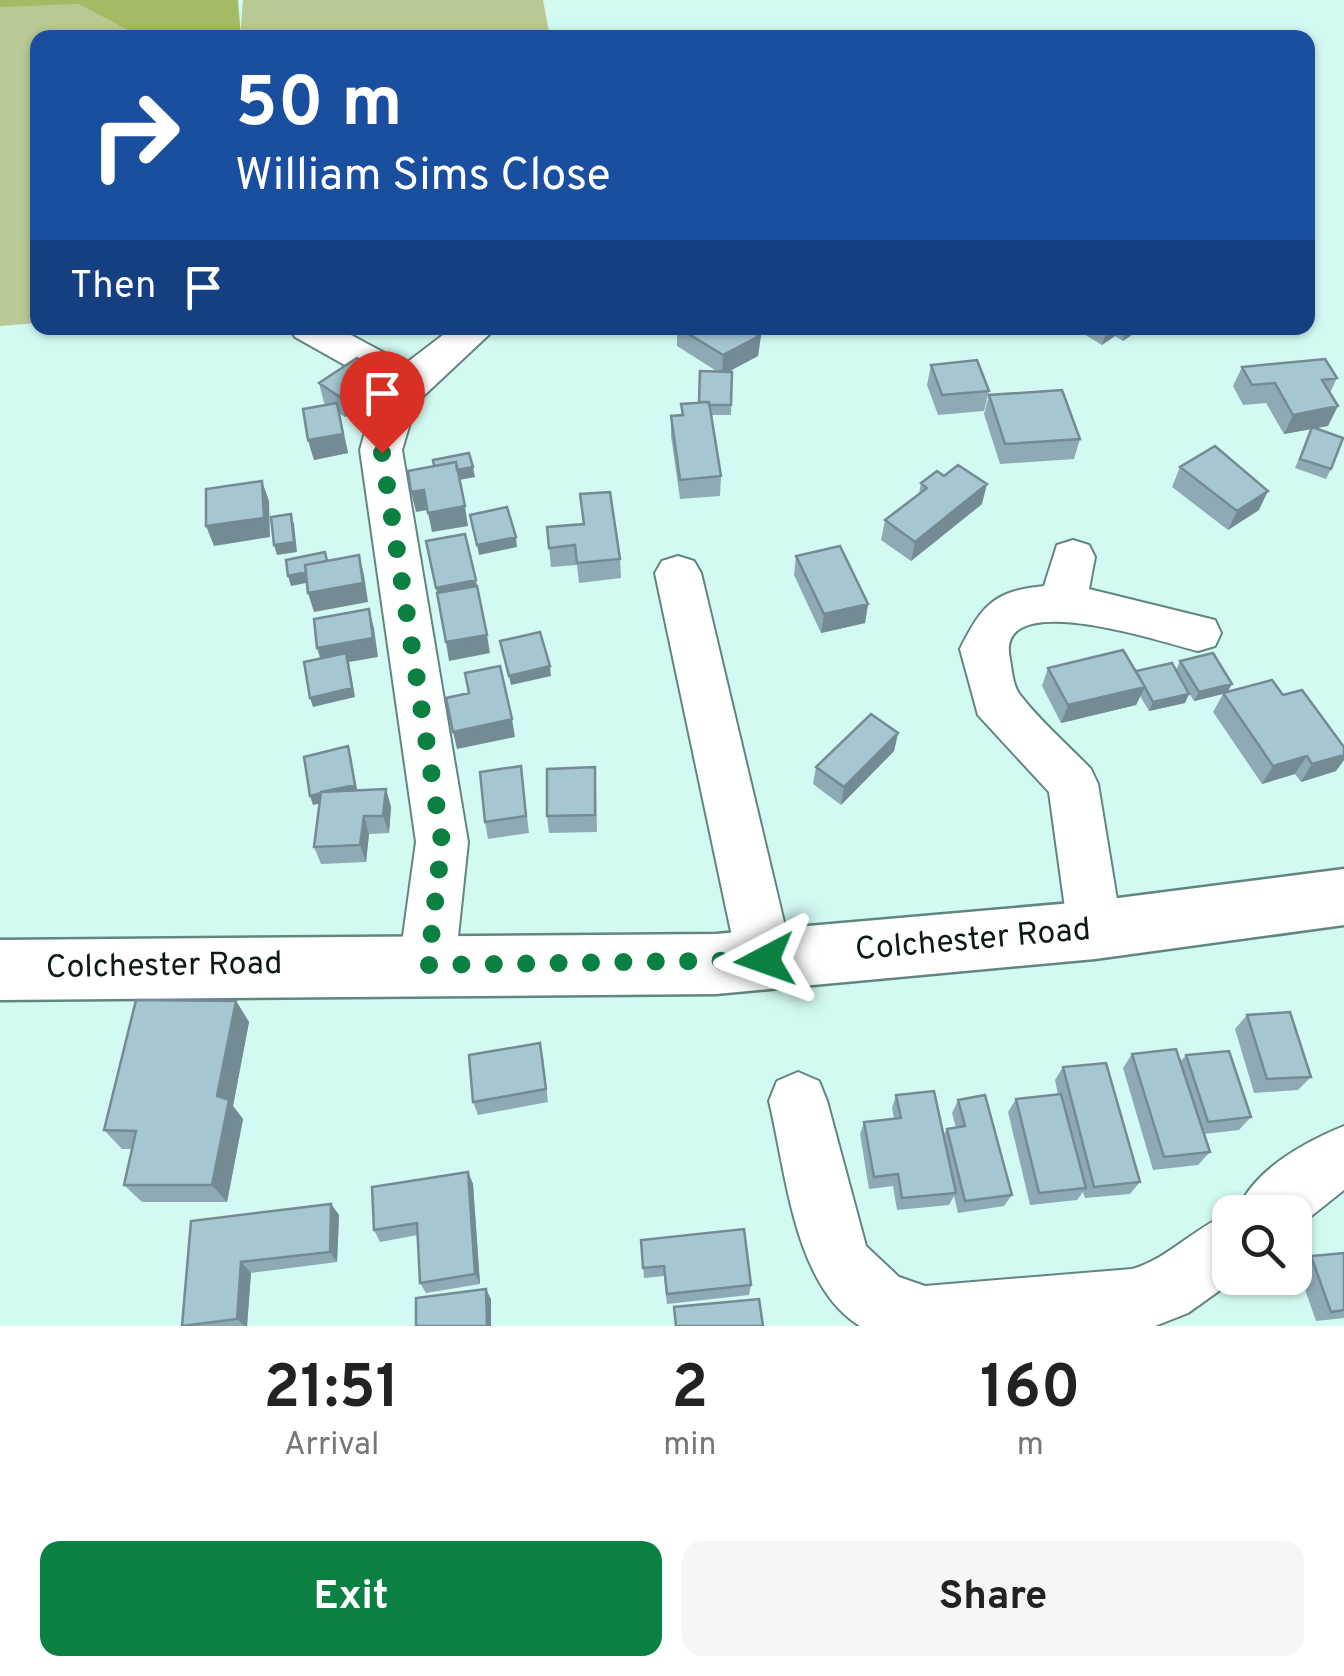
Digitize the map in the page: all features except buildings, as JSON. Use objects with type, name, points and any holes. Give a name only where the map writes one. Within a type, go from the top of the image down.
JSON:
[{"type":"main road","name":"Colchester Road","points":[[0,970],[765,960],[1096,930],[1344,897]]},
{"type":"street","points":[[322,335],[408,383]]},
{"type":"street","points":[[428,965],[442,842],[380,450],[383,420],[408,383],[468,335]]},
{"type":"street","points":[[678,573],[765,960]]},
{"type":"street","points":[[1096,930],[1073,784],[995,701],[984,649],[997,622],[1068,579],[1198,633]]},
{"type":"street","points":[[798,1101],[839,1262],[853,1282],[896,1314],[925,1318],[1132,1301],[1166,1292],[1212,1258]]},
{"type":"street","points":[[1289,1195],[1344,1156]]},
{"type":"green space","points":[[0,0],[223,0],[220,30],[30,30],[30,324],[0,326]]},
{"type":"green space","points":[[0,0],[238,0],[240,30],[128,30],[79,4],[0,7]]},
{"type":"green space","points":[[243,0],[543,0],[549,30],[241,30]]},
{"type":"route","points":[[382,453],[442,842],[428,965],[716,964],[765,960]]}]
